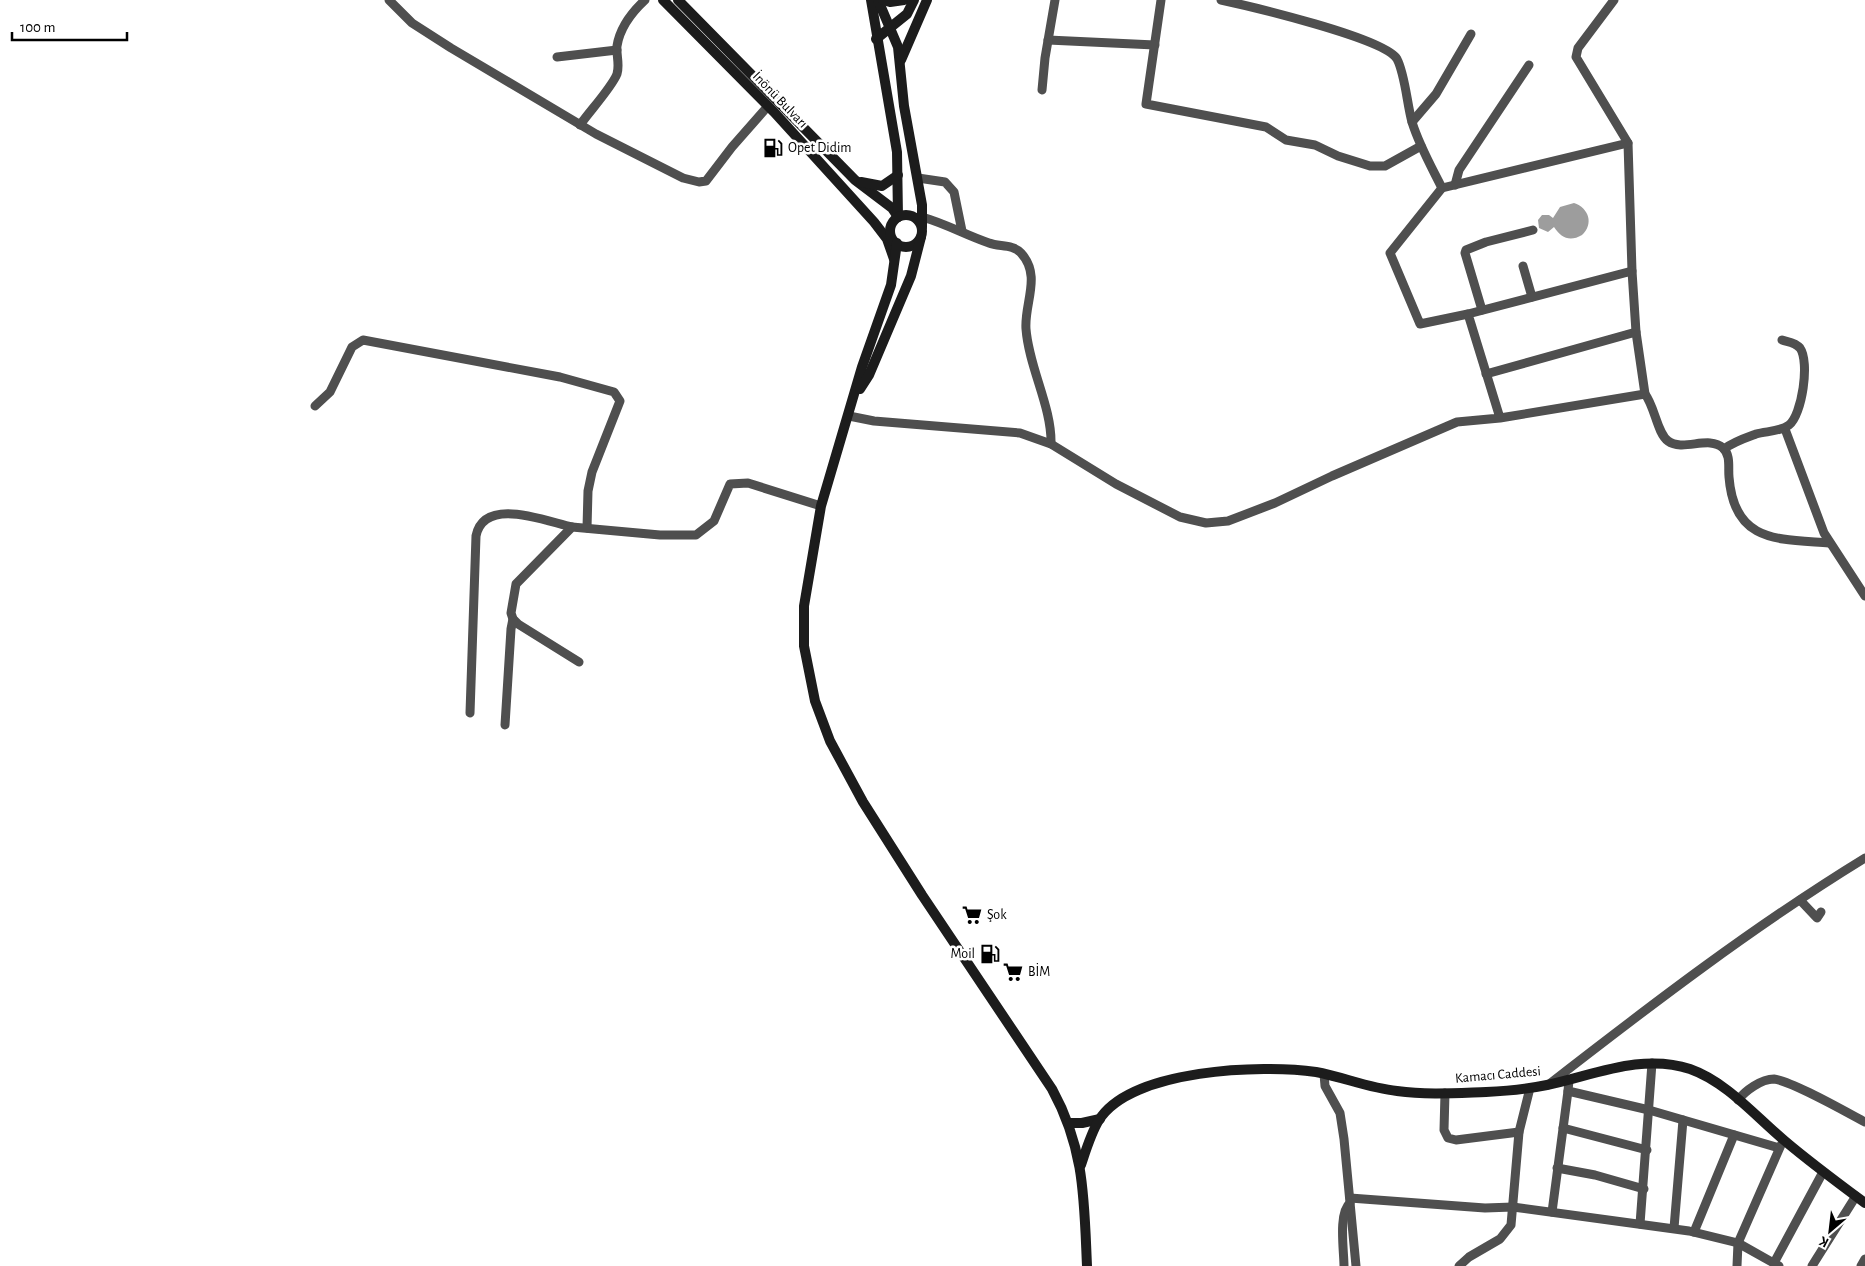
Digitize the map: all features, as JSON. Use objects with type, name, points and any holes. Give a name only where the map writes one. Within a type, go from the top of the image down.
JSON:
[{"type":"main road","name":"İnönü Bulvarı","points":[[663,0],[768,106],[874,222]]},
{"type":"main road","name":"İnönü Bulvarı","points":[[678,0],[855,180],[892,208],[898,218]]},
{"type":"main road","points":[[871,0],[876,39],[897,152],[898,218]]},
{"type":"main road","points":[[855,396],[869,375],[911,276],[921,227],[918,178],[904,106],[898,47],[891,26],[878,0]]},
{"type":"main road","points":[[883,0],[890,2],[904,0]]},
{"type":"main road","points":[[876,39],[907,14],[914,0]]},
{"type":"main road","points":[[882,64],[892,67],[900,63],[927,0]]},
{"type":"main road","points":[[855,180],[873,186],[882,186],[898,175]]},
{"type":"main road","points":[[891,233],[892,224],[898,218],[912,216],[921,227]]},
{"type":"main road","points":[[874,222],[891,233],[897,243],[895,265],[884,307],[862,367],[821,506],[804,606],[804,646],[815,702],[830,742],[863,802],[922,895],[1052,1089],[1068,1123],[1080,1169],[1087,1266]]},
{"type":"main road","points":[[874,222],[892,250],[895,265]]},
{"type":"main road","points":[[897,243],[910,246],[921,227]]},
{"type":"main road","name":"Kamacı Caddesi","points":[[1080,1169],[1100,1119],[1120,1101],[1141,1089],[1173,1079],[1253,1068],[1288,1069],[1324,1074],[1386,1090],[1445,1093],[1568,1085],[1633,1064],[1652,1063],[1692,1070],[1712,1080],[1738,1100],[1781,1144],[1865,1203]]},
{"type":"main road","points":[[1068,1123],[1082,1123],[1100,1119]]},
{"type":"street","points":[[389,0],[412,23],[580,124],[683,178],[698,182],[706,181],[732,147],[768,106]]},
{"type":"street","points":[[580,124],[617,75],[617,50],[621,31],[630,14],[645,0]]},
{"type":"street","points":[[1042,90],[1055,0]]},
{"type":"street","points":[[1161,0],[1146,104],[1266,127],[1286,140],[1315,145],[1338,156],[1370,166],[1385,166],[1422,146]]},
{"type":"street","points":[[1221,0],[1310,23],[1382,47],[1396,58],[1412,122],[1442,188]]},
{"type":"street","points":[[1614,0],[1578,48],[1576,57],[1628,143],[1636,332],[1645,394],[1652,405],[1662,433],[1667,440],[1677,444],[1715,444],[1724,448],[1728,457],[1729,483],[1733,499],[1746,523],[1761,534],[1773,538],[1829,543]]},
{"type":"street","points":[[1412,122],[1436,94],[1471,34]]},
{"type":"street","points":[[1048,40],[1155,45]]},
{"type":"street","points":[[557,57],[617,50]]},
{"type":"street","points":[[1455,184],[1459,170],[1529,65]]},
{"type":"street","points":[[1628,143],[1442,188],[1390,253],[1420,324],[1468,314],[1632,271]]},
{"type":"street","points":[[918,178],[945,182],[954,192],[962,231]]},
{"type":"street","points":[[921,227],[962,231],[990,244],[1018,250],[1027,261],[1032,282],[1026,315],[1026,332],[1032,362],[1051,431],[1051,444]]},
{"type":"street","points":[[1482,310],[1465,253],[1466,250],[1486,242],[1533,230]]},
{"type":"street","points":[[1524,266],[1532,297]]},
{"type":"street","points":[[1468,314],[1500,418]]},
{"type":"street","points":[[1486,374],[1636,332]]},
{"type":"street","points":[[315,406],[330,392],[352,347],[363,340],[560,377],[614,392],[620,401],[592,472],[588,491],[587,528]]},
{"type":"street","points":[[1724,448],[1755,434],[1785,429],[1792,423],[1798,412],[1804,377],[1801,350],[1795,344],[1782,340]]},
{"type":"street","points":[[849,416],[874,421],[1020,433],[1051,444],[1116,484],[1180,517],[1206,523],[1228,521],[1275,503],[1457,422],[1500,418],[1645,394]]},
{"type":"street","points":[[1785,429],[1829,543],[1865,596]]},
{"type":"street","points":[[470,713],[476,536],[478,528],[487,517],[502,512],[587,528],[660,535],[696,535],[714,521],[730,484],[748,483],[821,506]]},
{"type":"street","points":[[505,725],[512,613],[516,584],[572,526]]},
{"type":"street","points":[[513,619],[579,662]]},
{"type":"street","points":[[1547,1085],[1697,970],[1865,858]]},
{"type":"street","points":[[1800,900],[1816,918],[1821,912]]},
{"type":"street","points":[[1640,1224],[1652,1063]]},
{"type":"street","points":[[1324,1074],[1324,1086],[1340,1113],[1356,1266]]},
{"type":"street","points":[[1738,1100],[1755,1085],[1773,1079],[1803,1090],[1865,1122]]},
{"type":"street","points":[[1552,1212],[1568,1085],[1734,1135],[1781,1144],[1738,1243],[1737,1266]]},
{"type":"street","points":[[1458,1266],[1504,1236],[1511,1225],[1519,1132],[1530,1088]]},
{"type":"street","points":[[1445,1093],[1444,1130],[1448,1138],[1456,1140],[1519,1132]]},
{"type":"street","points":[[1674,1228],[1682,1120]]},
{"type":"street","points":[[1563,1128],[1647,1150]]},
{"type":"street","points":[[1694,1232],[1734,1135]]},
{"type":"street","points":[[1557,1168],[1595,1175],[1644,1189]]},
{"type":"street","points":[[1350,1201],[1485,1208],[1513,1207],[1674,1228],[1738,1243],[1776,1265],[1823,1172]]},
{"type":"street","points":[[1812,1266],[1856,1196]]},
{"type":"street","points":[[1344,1266],[1344,1211],[1350,1201]]},
{"type":"street","points":[[1861,1266],[1865,1259]]},
{"type":"shaded area","points":[[1574,203],[1586,212],[1589,221],[1586,231],[1582,235],[1566,238],[1554,227],[1548,232],[1539,228],[1538,220],[1542,215],[1549,215],[1553,218],[1560,207]]},
{"type":"place","name":"Opet Didim","points":[[773,148]]},
{"type":"place","name":"Şok","points":[[972,915]]},
{"type":"place","name":"Moil","points":[[990,954]]},
{"type":"place","name":"BİM","points":[[1013,972]]}]
